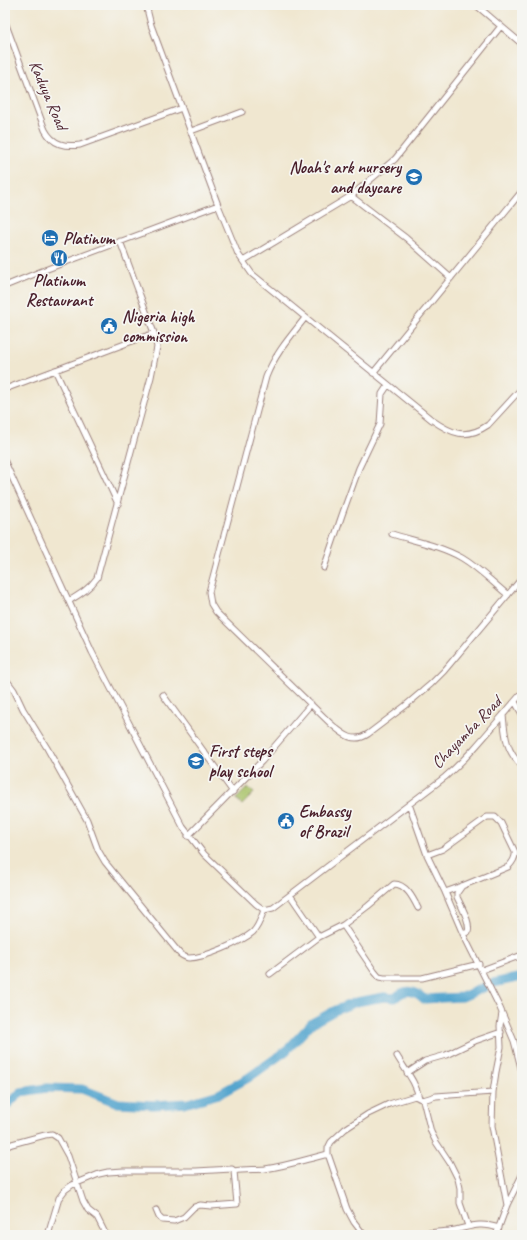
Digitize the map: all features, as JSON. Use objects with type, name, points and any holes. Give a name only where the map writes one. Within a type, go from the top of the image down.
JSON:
[{"type":"street","points":[[146,5],[151,25],[218,205],[238,254],[252,274],[388,385],[443,428],[453,433],[474,433],[488,425],[522,388]]},
{"type":"street","points":[[476,5],[522,44]]},
{"type":"street","name":"Kaduya Road","points":[[5,22],[48,136],[58,144],[72,146],[80,145],[182,108]]},
{"type":"street","points":[[243,261],[351,196],[395,159],[501,26]]},
{"type":"street","points":[[191,131],[242,112]]},
{"type":"street","points":[[373,373],[522,191]]},
{"type":"street","points":[[351,196],[406,238],[451,278]]},
{"type":"street","points":[[5,286],[218,205]]},
{"type":"street","points":[[69,601],[84,592],[97,578],[151,377],[157,347],[154,333],[120,241]]},
{"type":"street","points":[[305,318],[281,348],[266,377],[211,583],[209,596],[212,608],[331,724],[345,735],[352,738],[364,736],[431,684],[444,671],[522,578]]},
{"type":"street","points":[[5,389],[154,333]]},
{"type":"street","points":[[54,370],[118,504]]},
{"type":"street","points":[[324,568],[359,468],[380,424],[382,394],[388,385]]},
{"type":"street","points":[[5,462],[92,652],[188,836],[204,854],[264,910],[260,922],[253,931],[235,943],[200,956],[189,958],[180,954],[105,862],[98,850],[87,820],[47,748],[23,709],[14,690],[5,678]]},
{"type":"street","points":[[392,534],[442,549],[461,558],[472,565],[508,595]]},
{"type":"street","name":"Chayamba Road","points":[[264,910],[272,908],[290,895],[445,777],[464,760],[490,732],[522,693]]},
{"type":"street","points":[[163,695],[233,792]]},
{"type":"street","points":[[514,702],[522,714]]},
{"type":"street","points":[[188,836],[233,792],[280,741],[311,704]]},
{"type":"street","points":[[503,715],[504,735],[513,757],[522,766]]},
{"type":"street","points":[[409,804],[427,855],[514,1041],[522,1072]]},
{"type":"street","points":[[427,855],[443,849],[487,817],[493,816],[498,819],[515,852],[515,857],[508,867],[445,892]]},
{"type":"street","points":[[270,974],[319,937],[343,925],[394,884],[398,884],[405,889],[418,908]]},
{"type":"street","points":[[462,886],[456,893],[468,922],[469,929],[468,932],[464,934]]},
{"type":"street","points":[[290,895],[319,937]]},
{"type":"street","points":[[343,925],[379,977],[422,978],[479,964]]},
{"type":"street","points":[[482,970],[522,955]]},
{"type":"street","points":[[502,1013],[500,1026],[501,1047],[493,1092],[492,1126],[508,1205]]},
{"type":"street","points":[[407,1073],[425,1061],[446,1055],[475,1041],[501,1032]]},
{"type":"street","points":[[397,1056],[418,1090],[431,1132],[458,1179],[460,1188],[460,1203],[468,1226]]},
{"type":"street","points":[[364,1235],[354,1222],[347,1209],[328,1154],[328,1148],[331,1142],[345,1129],[365,1116],[400,1100],[415,1096],[421,1099],[436,1096],[493,1092]]},
{"type":"street","points":[[5,1147],[45,1135],[52,1134],[58,1138],[68,1156],[83,1201],[88,1210],[97,1217],[106,1235]]},
{"type":"street","points":[[48,1235],[59,1198],[65,1190],[77,1183],[108,1172],[232,1169],[234,1171],[265,1169],[297,1163],[309,1158],[328,1154]]},
{"type":"street","points":[[156,1210],[158,1217],[162,1220],[174,1221],[184,1217],[194,1207],[200,1205],[211,1206],[237,1204],[234,1171]]},
{"type":"street","points":[[496,1235],[522,1175]]},
{"type":"street","points":[[414,1235],[448,1231],[484,1224],[499,1228]]},
{"type":"green space","points":[[248,787],[254,793],[242,805],[236,799]]},
{"type":"waterway","points":[[493,983],[522,977]]},
{"type":"waterway","points":[[5,1107],[21,1092],[47,1088],[82,1089],[118,1103],[154,1105],[188,1103],[219,1094],[248,1078],[286,1051],[312,1023],[336,1010],[356,1002],[384,997],[395,998],[402,993],[410,991],[424,999],[462,997],[485,987]]},
{"type":"place","name":"Noah's ark nursery and daycare","points":[[414,177]]},
{"type":"place","name":"Platinum","points":[[50,238]]},
{"type":"place","name":"Platinum Restaurant","points":[[59,258]]},
{"type":"place","name":"Nigeria high commission","points":[[109,326]]},
{"type":"place","name":"First steps play school","points":[[196,761]]},
{"type":"place","name":"Embassy of Brazil","points":[[286,821]]}]
